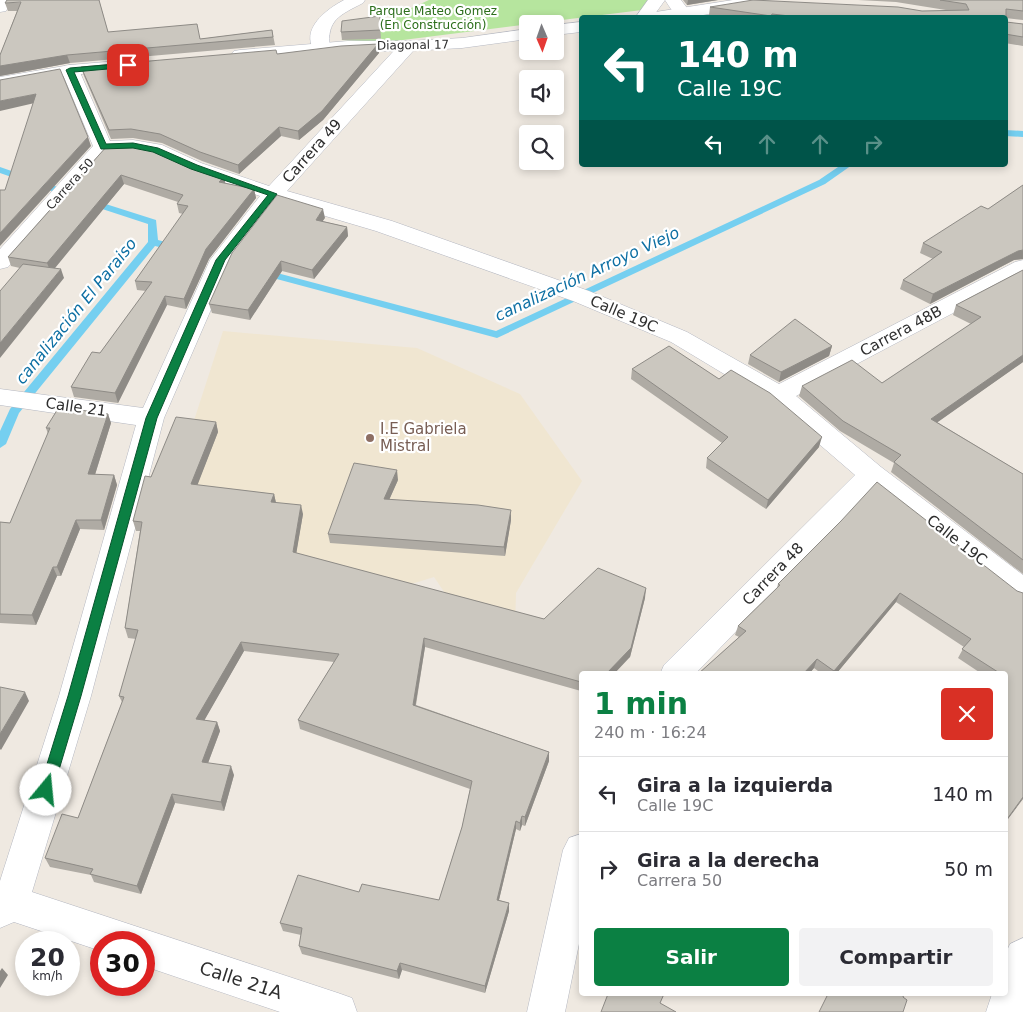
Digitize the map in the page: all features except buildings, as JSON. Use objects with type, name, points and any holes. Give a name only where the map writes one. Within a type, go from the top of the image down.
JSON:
[{"type":"street","points":[[0,6],[4,0]]},
{"type":"street","points":[[320,48],[318,36],[321,25],[335,12],[357,0]]},
{"type":"street","points":[[645,15],[657,0]]},
{"type":"street","points":[[656,15],[677,6],[764,2]]},
{"type":"street","points":[[564,29],[579,27]]},
{"type":"street","name":"Diagonal 17","points":[[224,56],[320,48],[462,43],[519,35]]},
{"type":"street","name":"Carrera 49","points":[[5,906],[75,696],[151,418],[221,260],[273,194],[408,46]]},
{"type":"street","points":[[0,82],[70,70],[137,64]]},
{"type":"street","name":"Carrera 50","points":[[0,262],[103,147],[70,70]]},
{"type":"street","name":"Calle 19C","points":[[103,147],[133,146],[155,150],[194,167],[273,194],[384,226],[588,298],[679,337],[778,396],[872,474],[1023,591]]},
{"type":"street","name":"Carrera 48B","points":[[778,396],[1023,266]]},
{"type":"street","name":"Calle 21","points":[[3,397],[151,418]]},
{"type":"street","name":"Carrera 48","points":[[678,671],[872,474]]},
{"type":"street","points":[[546,1012],[579,859]]},
{"type":"street","points":[[5,906],[91,931]]},
{"type":"street","name":"Calle 21A","points":[[155,952],[338,1012]]},
{"type":"street","points":[[1006,1012],[1023,957]]},
{"type":"shaded area","name":"I.E Gabriela Mistral","points":[[223,331],[417,348],[520,394],[582,481],[516,593],[515,630],[462,618],[434,577],[389,591],[139,590]]},
{"type":"green space","name":"Parque Mateo Gomez (En Construcción)","points":[[429,0],[648,0],[642,10],[602,15],[579,15],[579,18],[564,20],[564,15],[519,15],[519,25],[387,42],[341,40]]},
{"type":"waterway","name":"canalización Arroyo Viejo","points":[[1008,133],[1023,134]]},
{"type":"waterway","name":"canalización Arroyo Viejo","points":[[262,272],[497,335],[822,182],[844,167]]},
{"type":"waterway","name":"canalización Arroyo Viejo","points":[[0,170],[69,194]]},
{"type":"waterway","name":"canalización Arroyo Viejo","points":[[90,202],[153,222],[153,242]]},
{"type":"waterway","name":"canalización El Paraiso","points":[[0,444],[14,412],[153,242]]},
{"type":"waterway","name":"canalización Arroyo Viejo","points":[[153,242],[176,248]]},
{"type":"place","name":"I.E Gabriela Mistral","points":[[370,438]]},
{"type":"route","points":[[46,790],[75,696],[151,418],[221,260],[273,194],[194,167],[155,150],[133,146],[103,147],[70,70],[128,65]]}]
